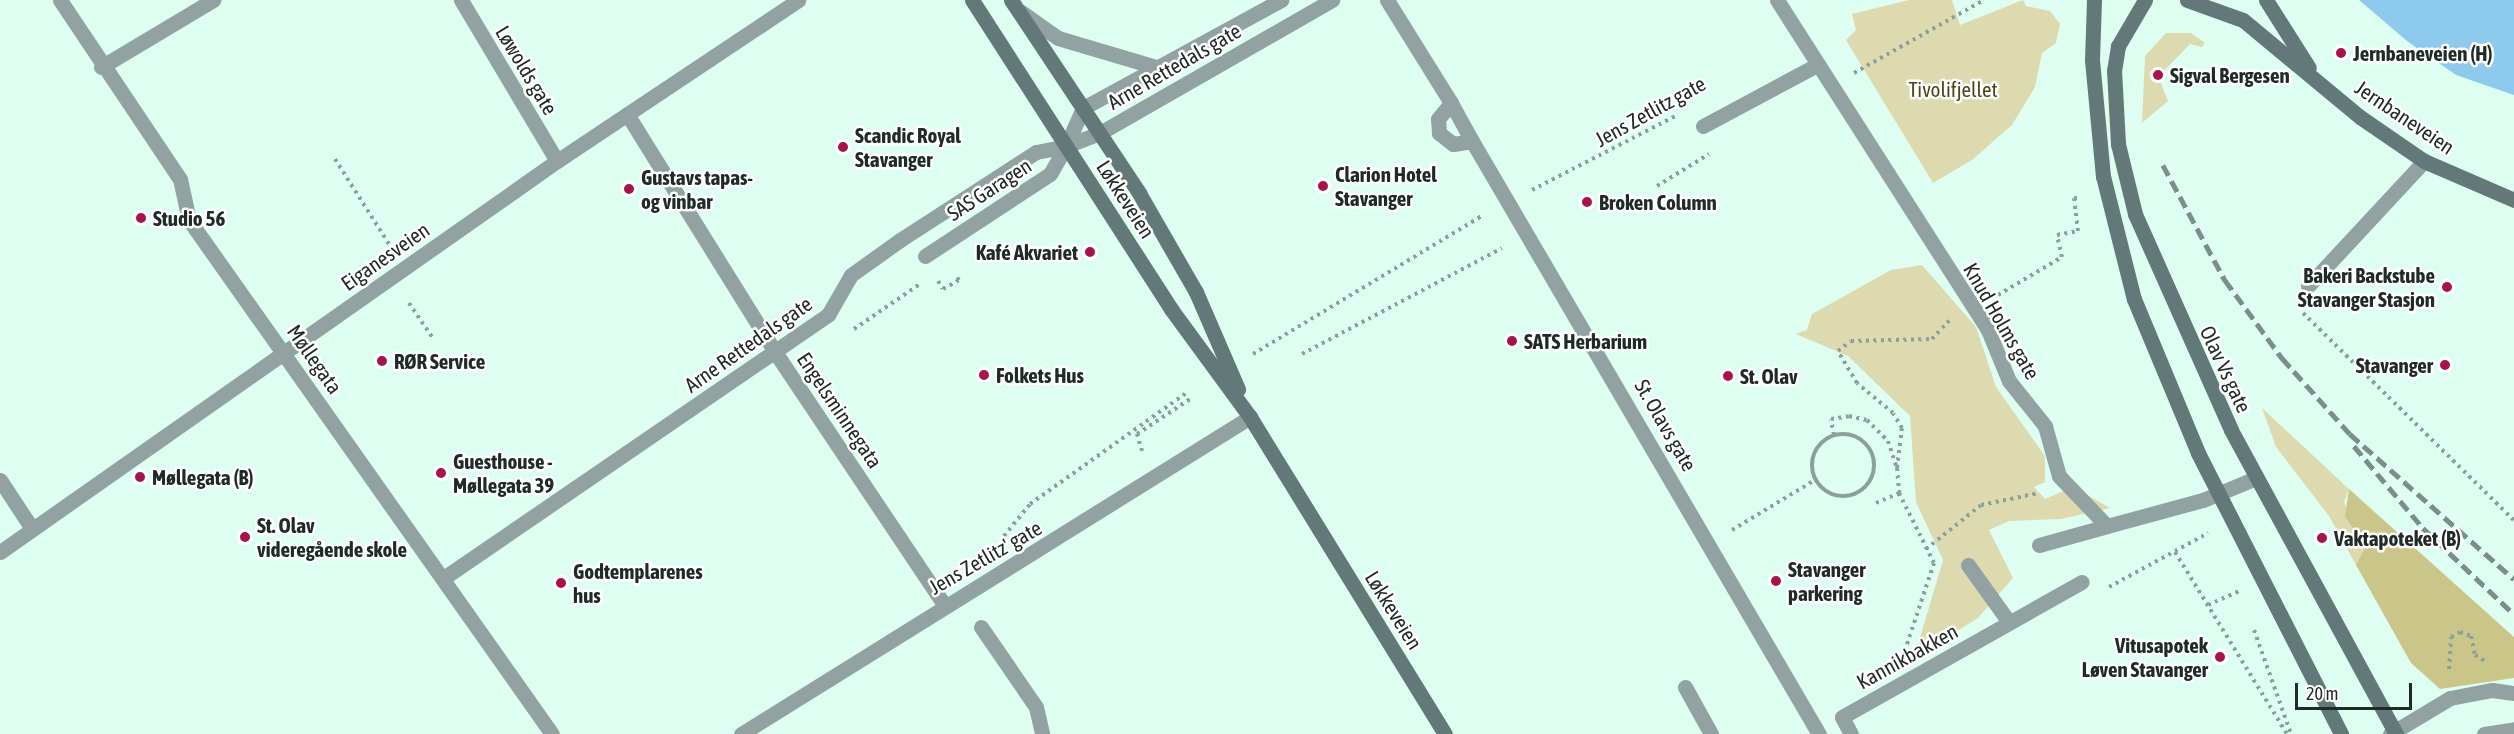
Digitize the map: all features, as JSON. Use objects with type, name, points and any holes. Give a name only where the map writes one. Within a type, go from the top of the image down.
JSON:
[{"type":"main road","name":"Løkkeveien","points":[[972,0],[1171,309],[1250,417],[1445,734]]},
{"type":"main road","points":[[2094,0],[2096,121],[2113,230],[2134,299],[2219,494],[2341,734]]},
{"type":"main road","name":"Olav Vs gate","points":[[2145,0],[2118,46],[2114,70],[2124,177],[2168,295],[2256,478],[2394,732]]},
{"type":"main road","name":"Jernbaneveien","points":[[2187,0],[2243,20],[2312,74],[2360,117],[2424,161],[2514,200]]},
{"type":"main road","name":"Jernbaneveien","points":[[2265,0],[2312,74]]},
{"type":"main road","name":"Løkkeveien","points":[[1016,6],[1098,134],[1139,193],[1196,292],[1250,417]]},
{"type":"street","name":"Møllegata","points":[[60,0],[101,67],[180,179],[189,220],[446,577],[552,734]]},
{"type":"street","points":[[101,67],[213,0]]},
{"type":"street","name":"Løwolds gate","points":[[461,0],[557,161]]},
{"type":"street","name":"Eiganesveien","points":[[0,552],[31,527],[557,161],[798,0]]},
{"type":"street","name":"Arne Rettedals gate","points":[[1066,146],[1083,108],[1281,0]]},
{"type":"street","name":"Arne Rettedals gate","points":[[446,577],[828,315],[851,276],[900,240],[1036,152],[1066,146],[1098,134],[1332,0]]},
{"type":"street","name":"St. Olavs gate","points":[[1388,0],[1711,543],[1819,734]]},
{"type":"street","name":"Knud Holms gate","points":[[1778,0],[1830,87],[1973,310],[2009,381],[2045,426],[2059,476],[2107,526]]},
{"type":"street","name":"Arne Rettedals gate","points":[[1016,6],[1058,38],[1156,67]]},
{"type":"street","points":[[1703,126],[1817,64]]},
{"type":"street","points":[[1450,103],[1438,119],[1439,133],[1453,144],[1472,141]]},
{"type":"street","name":"Engelsminnegata","points":[[627,114],[776,352],[944,604]]},
{"type":"street","name":"SAS Garagen","points":[[925,256],[1050,174],[1066,146]]},
{"type":"street","points":[[2308,286],[2424,161]]},
{"type":"street","name":"Jens Zetlitz' gate","points":[[741,734],[944,604],[1042,548],[1250,417]]},
{"type":"street","points":[[2039,545],[2219,494],[2256,478]]},
{"type":"street","points":[[0,480],[31,527]]},
{"type":"street","points":[[1968,565],[2009,622]]},
{"type":"street","name":"Kannikbakken","points":[[1851,734],[1842,717],[2082,582]]},
{"type":"street","points":[[981,627],[1036,708],[1042,734]]},
{"type":"street","points":[[1685,687],[1711,734]]},
{"type":"street","points":[[2394,732],[2450,698],[2492,690],[2514,693]]},
{"type":"street","points":[[2484,734],[2514,729]]},
{"type":"path","points":[[1830,87],[1984,0]]},
{"type":"path","name":"Jens Zetlitz gate","points":[[1251,356],[1509,200],[1684,111]]},
{"type":"path","points":[[335,159],[389,245]]},
{"type":"path","points":[[1657,186],[1666,181]]},
{"type":"path","points":[[1904,654],[1934,562],[1899,493],[1897,468],[1902,428],[1893,413],[1857,383],[1838,351],[1851,341],[1932,339],[1953,316],[1973,310],[2062,257],[2057,235],[2078,231],[2074,198]]},
{"type":"path","points":[[1302,354],[1529,234]]},
{"type":"path","points":[[934,275],[943,289],[959,280],[955,274]]},
{"type":"path","points":[[2308,286],[2295,304],[2352,366],[2514,520]]},
{"type":"path","points":[[409,303],[432,337]]},
{"type":"path","points":[[993,542],[1030,504],[1186,393]]},
{"type":"path","points":[[1143,452],[1137,434],[1190,399]]},
{"type":"path","points":[[1834,435],[1832,419],[1849,416],[1867,420],[1888,441],[1897,468]]},
{"type":"path","points":[[1834,435],[1854,435],[1869,448],[1874,462],[1872,477],[1863,489],[1840,496],[1827,492],[1815,480],[1811,464],[1816,448],[1834,435]]},
{"type":"path","points":[[1711,543],[1815,480]]},
{"type":"path","points":[[1876,503],[1899,493]]},
{"type":"path","points":[[1926,549],[1981,505],[2039,493]]},
{"type":"path","points":[[2082,582],[2091,596],[2216,528]]},
{"type":"path","points":[[2175,552],[2287,734]]},
{"type":"path","points":[[2208,605],[2240,591]]},
{"type":"path","points":[[2445,675],[2453,661],[2451,637],[2460,632],[2471,636],[2475,655],[2493,666]]},
{"type":"green space","name":"Tivolifjellet","points":[[1909,0],[1952,0],[1960,25],[2023,0],[2026,6],[2050,11],[2060,24],[2056,43],[2042,53],[2035,87],[2012,125],[1972,160],[1933,183],[1846,40],[1856,30],[1852,14]]},
{"type":"green space","points":[[2166,33],[2191,33],[2205,43],[2202,47],[2190,44],[2163,72],[2155,71],[2153,79],[2160,81],[2168,101],[2142,123],[2145,56]]},
{"type":"green space","points":[[1922,265],[1976,327],[1996,387],[2045,456],[2045,482],[2034,487],[2045,499],[2073,487],[2110,508],[2061,519],[2009,521],[1989,530],[2013,578],[1978,618],[1914,658],[1943,560],[1916,502],[1910,416],[1848,356],[1796,334],[1807,330],[1812,314],[1891,270]]},
{"type":"green space","points":[[2262,408],[2349,489],[2344,502],[2365,548],[2356,565],[2329,516],[2276,447]]},
{"type":"shaded area","points":[[2349,489],[2514,637],[2514,678],[2440,689],[2411,663],[2356,565],[2365,548],[2345,516]]},
{"type":"water","points":[[2359,0],[2514,0],[2514,95],[2456,75],[2407,41]]},
{"type":"railway","points":[[2163,165],[2225,280],[2282,358],[2350,434],[2514,579]]},
{"type":"railway","points":[[2354,446],[2423,528],[2514,614]]},
{"type":"place","name":"Jernbaneveien (H)","points":[[2341,53]]},
{"type":"place","name":"Sigval Bergesen","points":[[2158,75]]},
{"type":"place","name":"Scandic Royal Stavanger","points":[[843,147]]},
{"type":"place","name":"Clarion Hotel Stavanger","points":[[1323,186]]},
{"type":"place","name":"Gustavs tapas- og vinbar","points":[[629,189]]},
{"type":"place","name":"Broken Column","points":[[1587,202]]},
{"type":"place","name":"Studio 56","points":[[141,218]]},
{"type":"place","name":"Kafé Akvariet","points":[[1090,252]]},
{"type":"place","name":"Bakeri Backstube Stavanger Stasjon","points":[[2447,287]]},
{"type":"place","name":"SATS Herbarium","points":[[1512,341]]},
{"type":"place","name":"RØR Service","points":[[382,361]]},
{"type":"place","name":"Stavanger","points":[[2445,365]]},
{"type":"place","name":"Folkets Hus","points":[[984,375]]},
{"type":"place","name":"St. Olav","points":[[1728,376]]},
{"type":"place","name":"Guesthouse - Møllegata 39","points":[[441,473]]},
{"type":"place","name":"Møllegata (B)","points":[[140,477]]},
{"type":"place","name":"St. Olav videregående skole","points":[[245,537]]},
{"type":"place","name":"Vaktapoteket (B)","points":[[2322,538]]},
{"type":"place","name":"Stavanger parkering","points":[[1776,581]]},
{"type":"place","name":"Godtemplarenes hus","points":[[561,583]]},
{"type":"place","name":"Vitusapotek Løven Stavanger","points":[[2220,657]]}]
